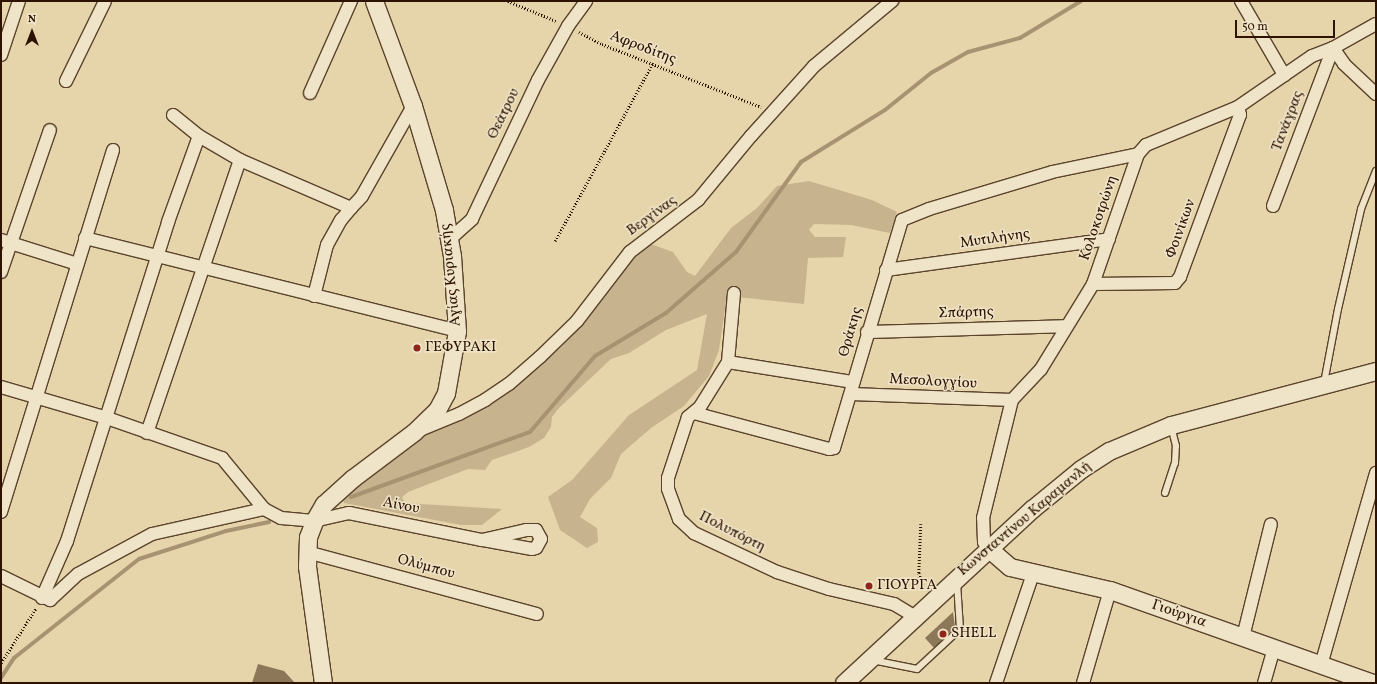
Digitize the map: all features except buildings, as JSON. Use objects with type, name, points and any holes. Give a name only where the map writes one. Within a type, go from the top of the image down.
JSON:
[{"type":"street","points":[[1,55],[19,1]]},
{"type":"street","points":[[66,81],[105,1]]},
{"type":"street","points":[[310,93],[351,1]]},
{"type":"street","name":"Αγίας Κυριακής","points":[[323,683],[307,552],[308,537],[314,521],[330,498],[414,432],[437,410],[446,393],[457,331],[450,239],[436,181],[413,106],[374,1]]},
{"type":"street","name":"Θεάτρου","points":[[450,239],[472,219],[538,80],[568,26],[586,1]]},
{"type":"street","name":"Βεργίνας","points":[[414,432],[459,414],[485,400],[509,384],[540,357],[577,321],[630,252],[698,200],[772,112],[814,66],[892,1]]},
{"type":"street","points":[[1241,1],[1284,75]]},
{"type":"street","points":[[1138,154],[1146,145],[1158,139],[1238,107],[1312,56],[1333,48],[1376,24]]},
{"type":"street","points":[[1333,48],[1344,64],[1376,94]]},
{"type":"street","name":"Τανάγρας","points":[[1273,206],[1333,48]]},
{"type":"street","points":[[314,296],[327,245],[341,220],[362,196],[413,106]]},
{"type":"street","name":"Φοινίκων","points":[[1093,284],[1175,283],[1180,277],[1240,115],[1238,107]]},
{"type":"street","points":[[173,115],[199,136],[240,160],[351,208]]},
{"type":"street","points":[[1,272],[6,241],[50,130]]},
{"type":"street","points":[[42,598],[68,541],[168,222],[199,136]]},
{"type":"street","points":[[1,512],[113,150]]},
{"type":"street","name":"Θράκης","points":[[694,413],[829,449],[834,448],[851,394],[867,332],[902,220],[929,209],[1052,172],[1138,154]]},
{"type":"street","name":"Κολοκοτρώνη","points":[[988,548],[984,542],[983,518],[1012,400],[1041,369],[1093,284],[1138,154]]},
{"type":"street","points":[[147,433],[240,160]]},
{"type":"street","points":[[85,238],[457,331]]},
{"type":"street","name":"Μυτιλήνης","points":[[886,270],[1108,239]]},
{"type":"street","points":[[6,241],[77,264]]},
{"type":"street","name":"Πολυπόρτη","points":[[734,293],[728,362],[700,407],[686,422],[668,478],[668,489],[675,512],[684,526],[694,533],[777,572],[829,589],[894,604],[914,616]]},
{"type":"street","name":"Σπάρτης","points":[[867,332],[1066,326]]},
{"type":"street","points":[[728,362],[853,382]]},
{"type":"street","name":"Κωνσταντίνου Καραμανλή","points":[[844,683],[988,548],[1081,469],[1108,451],[1171,425],[1324,383],[1376,371]]},
{"type":"street","points":[[1,387],[107,418],[222,458],[264,509],[152,534],[78,574],[54,599],[42,598],[29,588],[1,576]]},
{"type":"street","name":"Μεσολογγίου","points":[[851,394],[1012,400]]},
{"type":"street","points":[[1321,665],[1376,473]]},
{"type":"street","name":"Αίνου","points":[[264,509],[281,518],[314,521],[350,513],[482,540]]},
{"type":"street","points":[[1243,637],[1271,524]]},
{"type":"street","name":"Γιούργια","points":[[988,548],[1010,567],[1033,574],[1110,590],[1372,683]]},
{"type":"street","name":"Ολύμπου","points":[[307,552],[537,614]]},
{"type":"street","points":[[996,683],[1033,574]]},
{"type":"street","points":[[1083,683],[1110,590]]},
{"type":"street","points":[[1264,683],[1274,648]]},
{"type":"lane","points":[[1324,383],[1338,309],[1362,209],[1376,171]]},
{"type":"lane","points":[[1165,493],[1175,463],[1176,446],[1171,425]]},
{"type":"lane","points":[[868,659],[917,669],[960,629],[956,577]]},
{"type":"path","name":"Αφροδίτης","points":[[508,1],[568,26],[602,44],[653,63],[772,112]]},
{"type":"path","points":[[555,241],[653,63]]},
{"type":"path","points":[[921,524],[918,573],[921,583],[933,598]]},
{"type":"path","points":[[1,663],[42,598]]},
{"type":"shaded area","points":[[809,181],[872,200],[897,212],[890,233],[851,225],[814,224],[809,230],[815,237],[846,237],[843,257],[808,258],[804,304],[727,296],[719,350],[709,376],[684,406],[651,428],[621,454],[611,478],[590,499],[580,517],[597,528],[598,542],[587,548],[560,530],[548,497],[572,480],[629,415],[697,370],[707,314],[666,330],[629,353],[611,359],[558,409],[552,417],[551,427],[544,438],[529,447],[492,460],[485,470],[468,469],[408,492],[402,497],[405,503],[502,509],[482,525],[461,525],[344,503],[342,496],[415,435],[511,386],[632,254],[648,243],[673,252],[687,272],[695,276],[731,228],[757,208],[777,186]]},
{"type":"waterway","points":[[351,497],[530,432],[595,356],[666,313],[736,252],[801,162],[885,110],[931,73],[968,52],[1020,38],[1081,1]]},
{"type":"waterway","points":[[1,678],[14,658],[139,559],[226,531],[269,522]]},
{"type":"place","name":"ΓΕΦΥΡΑΚΙ","points":[[417,348]]},
{"type":"place","name":"ΓΙΟΥΡΓΑ","points":[[869,586]]},
{"type":"place","name":"SHELL","points":[[943,634]]}]
